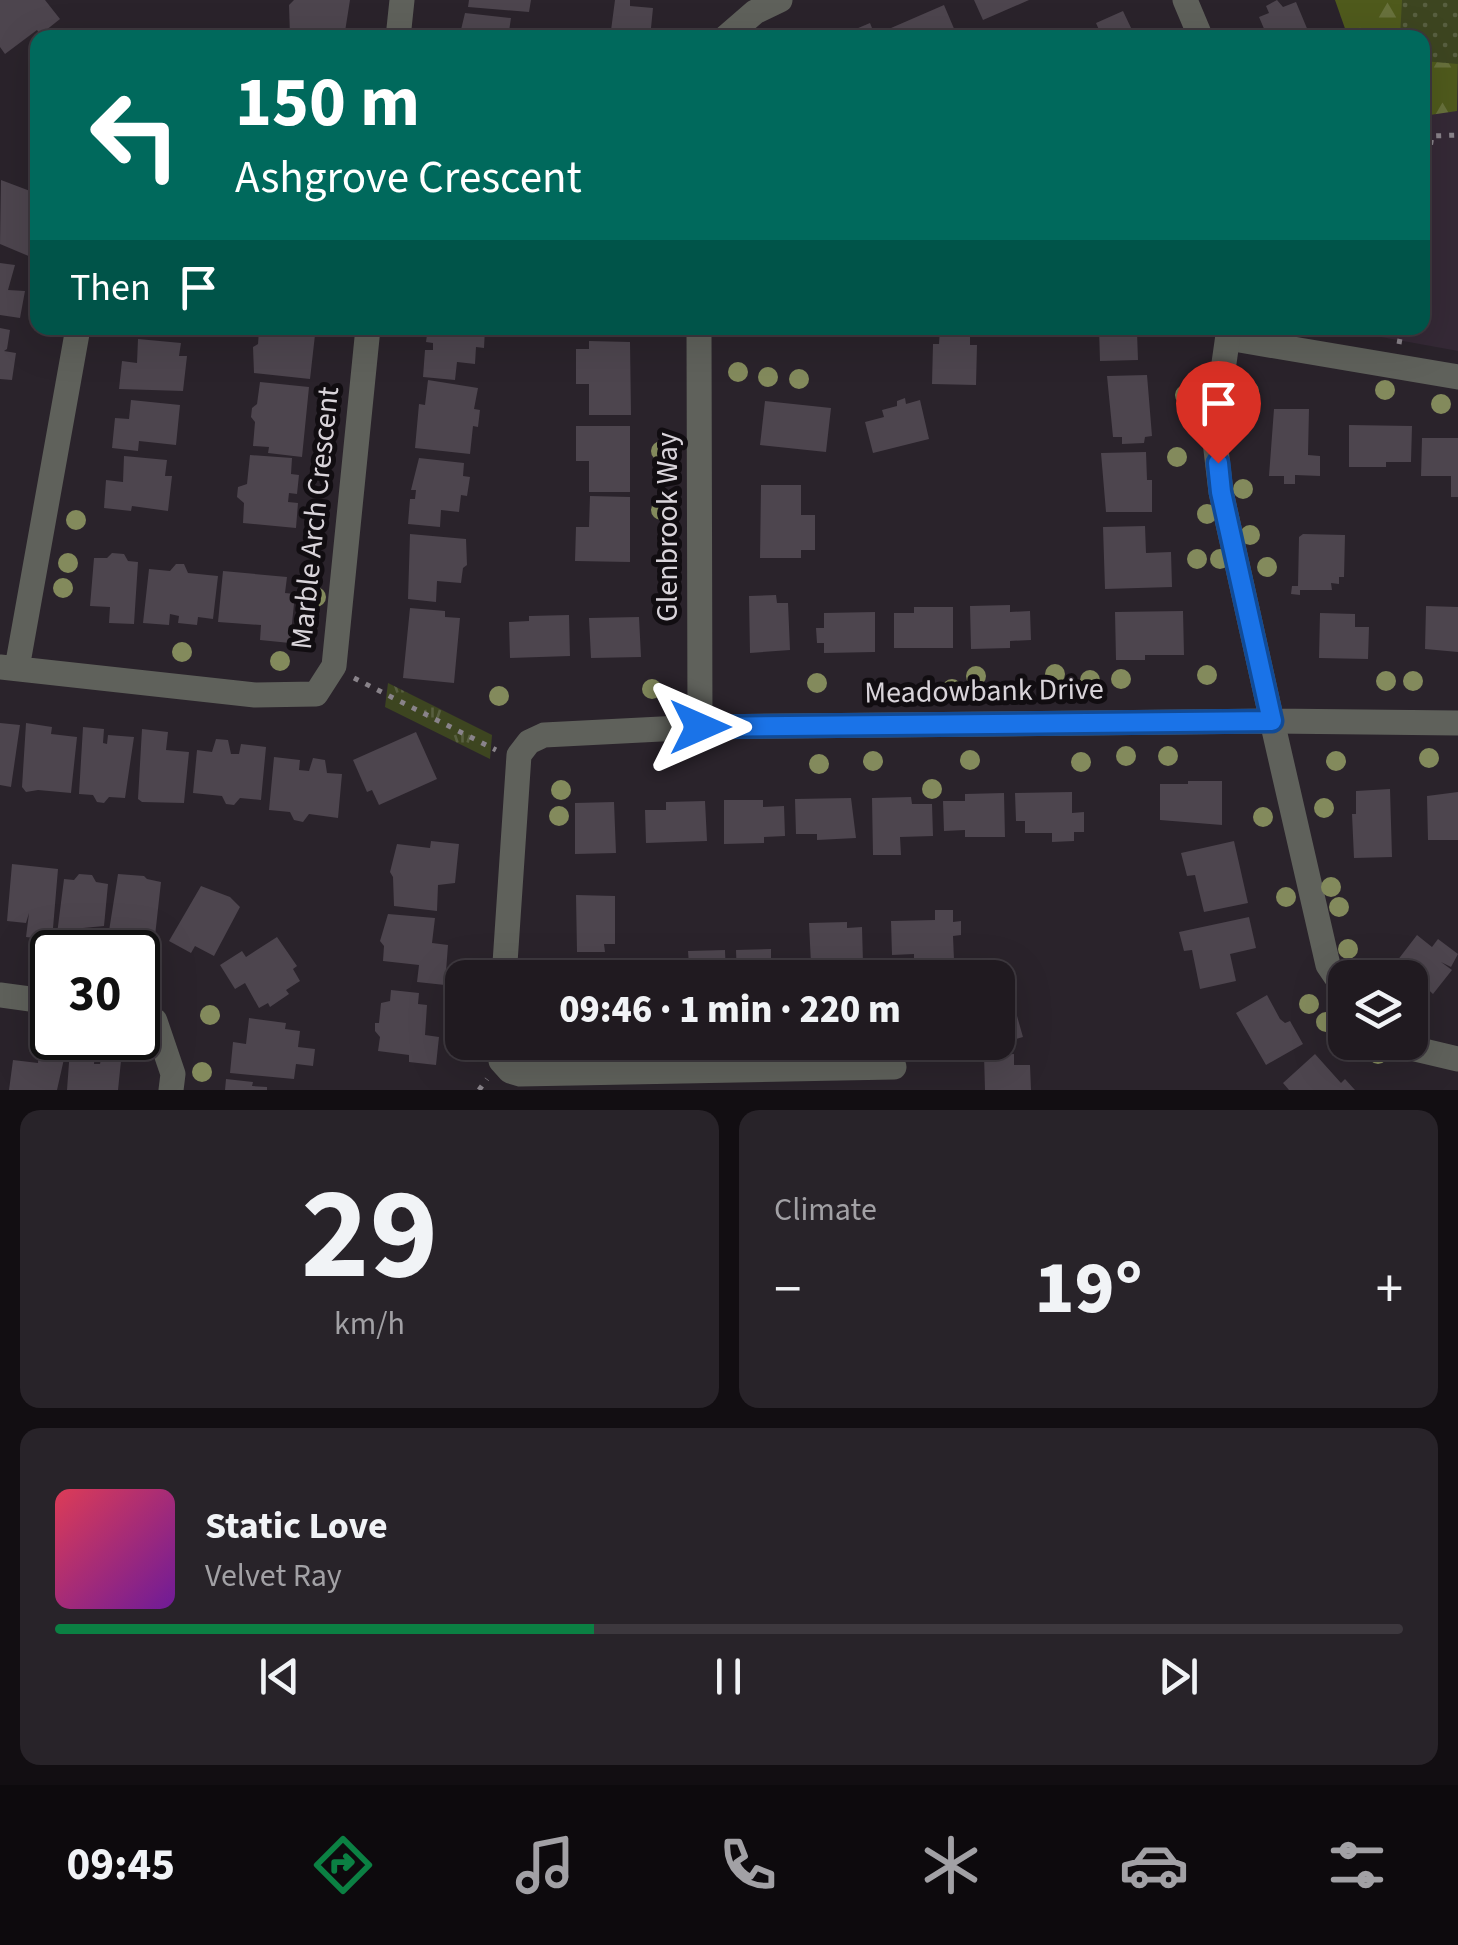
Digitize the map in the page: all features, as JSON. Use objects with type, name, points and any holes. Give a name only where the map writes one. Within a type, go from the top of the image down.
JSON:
[{"type":"street","points":[[399,30],[402,0]]},
{"type":"street","points":[[734,30],[754,12],[780,0]]},
{"type":"street","points":[[1186,0],[1197,30]]},
{"type":"street","points":[[9,668],[77,335]]},
{"type":"street","name":"Marble Arch Crescent","points":[[9,668],[255,695],[316,694],[334,666],[367,335]]},
{"type":"street","name":"Glenbrook Way","points":[[699,335],[700,727]]},
{"type":"street","points":[[1228,335],[1214,433],[1221,492],[1328,966]]},
{"type":"street","points":[[1238,335],[1458,377]]},
{"type":"street","name":"Meadowbank Drive","points":[[519,755],[529,742],[544,735],[700,727],[1272,721],[1458,724]]},
{"type":"street","points":[[505,960],[519,755]]},
{"type":"street","points":[[0,995],[30,999]]},
{"type":"street","points":[[160,1036],[173,1074],[171,1090]]},
{"type":"street","points":[[1428,1052],[1458,1059]]},
{"type":"street","points":[[501,1060],[510,1071],[520,1074],[894,1067]]},
{"type":"path","points":[[1430,148],[1432,136],[1458,136]]},
{"type":"path","points":[[334,666],[496,750],[519,755]]},
{"type":"shaded area","points":[[1458,0],[1458,351],[1370,335],[1430,335],[1430,30]]},
{"type":"green space","points":[[1335,0],[1432,0],[1458,55],[1457,111],[1430,115],[1430,30],[1346,30]]},
{"type":"green space","points":[[1402,0],[1458,0],[1458,64],[1430,62],[1430,30],[1400,30]]},
{"type":"green space","points":[[388,683],[492,735],[490,759],[385,707]]},
{"type":"building","points":[[0,0],[45,0],[60,19],[46,30],[30,30],[30,35],[5,54],[0,47]]},
{"type":"building","points":[[294,0],[350,0],[345,30],[290,30],[289,5]]},
{"type":"building","points":[[469,0],[531,0],[529,12],[468,7]]},
{"type":"building","points":[[615,0],[630,0],[630,6],[653,8],[651,30],[611,30]]},
{"type":"building","points":[[974,0],[1029,0],[983,20]]},
{"type":"building","points":[[1277,0],[1283,7],[1296,2],[1308,30],[1265,30],[1259,17],[1269,13],[1266,6]]},
{"type":"building","points":[[944,5],[955,30],[892,30]]},
{"type":"building","points":[[1123,11],[1132,30],[1099,30],[1096,23]]},
{"type":"building","points":[[465,13],[511,18],[509,30],[461,30]]},
{"type":"building","points":[[870,23],[873,30],[854,30]]},
{"type":"building","points":[[1,180],[30,191],[30,257],[0,244]]},
{"type":"building","points":[[0,263],[15,265],[8,290],[25,291],[20,318],[0,315]]},
{"type":"building","points":[[0,328],[10,330],[4,351],[16,353],[12,380],[0,379]]},
{"type":"building","points":[[259,335],[315,335],[310,379],[254,373],[253,347],[258,344]]},
{"type":"building","points":[[427,335],[485,335],[484,348],[476,347],[475,364],[457,362],[455,380],[423,377],[425,350],[433,350],[433,343],[426,342]]},
{"type":"building","points":[[940,335],[970,335],[970,345],[977,345],[976,385],[932,384],[933,344],[939,344]]},
{"type":"building","points":[[1099,335],[1137,335],[1138,360],[1100,361]]},
{"type":"building","points":[[138,339],[181,343],[179,356],[187,356],[183,391],[119,389],[122,361],[137,363]]},
{"type":"building","points":[[589,341],[630,342],[631,415],[589,415],[589,384],[576,384],[576,349],[589,349]]},
{"type":"building","points":[[1147,375],[1152,436],[1145,437],[1144,443],[1122,444],[1122,437],[1113,437],[1107,376]]},
{"type":"building","points":[[428,380],[478,388],[474,409],[480,410],[478,427],[473,426],[470,454],[415,448],[419,404],[425,405]]},
{"type":"building","points":[[260,382],[309,387],[302,457],[268,453],[269,447],[253,446],[255,422],[251,417]]},
{"type":"building","points":[[905,398],[906,404],[920,400],[929,439],[873,453],[865,422],[884,417],[882,410],[897,406],[897,401]]},
{"type":"building","points":[[131,400],[180,405],[176,445],[139,441],[138,451],[112,448],[115,418],[129,419]]},
{"type":"building","points":[[765,401],[831,408],[826,452],[760,445]]},
{"type":"building","points":[[1274,409],[1309,409],[1308,455],[1320,456],[1320,476],[1295,475],[1295,484],[1284,484],[1284,476],[1269,476]]},
{"type":"building","points":[[1349,425],[1412,426],[1411,462],[1349,467]]},
{"type":"building","points":[[576,426],[630,426],[630,492],[589,492],[589,461],[576,461]]},
{"type":"building","points":[[1422,438],[1458,438],[1458,497],[1451,497],[1451,476],[1421,476]]},
{"type":"building","points":[[1146,452],[1147,480],[1152,480],[1152,512],[1106,512],[1101,453]]},
{"type":"building","points":[[250,455],[292,458],[291,474],[299,475],[297,494],[289,493],[288,502],[298,503],[296,528],[243,523],[244,503],[237,497],[238,487],[247,484]]},
{"type":"building","points":[[124,456],[167,460],[165,476],[172,476],[168,511],[132,506],[131,511],[104,508],[106,480],[123,482]]},
{"type":"building","points":[[419,458],[464,463],[463,476],[470,477],[467,496],[461,495],[459,512],[441,510],[440,527],[408,524]]},
{"type":"building","points":[[761,485],[801,485],[801,515],[815,515],[815,550],[801,550],[801,558],[760,558]]},
{"type":"building","points":[[590,496],[630,497],[630,562],[575,561],[576,527],[589,527]]},
{"type":"building","points":[[1145,526],[1146,553],[1171,552],[1172,587],[1105,589],[1103,527]]},
{"type":"building","points":[[410,534],[466,539],[467,565],[461,583],[437,581],[436,602],[408,599]]},
{"type":"building","points":[[1345,535],[1344,577],[1339,577],[1339,584],[1331,583],[1332,590],[1300,590],[1300,595],[1291,594],[1292,586],[1298,586],[1299,537]]},
{"type":"building","points":[[112,553],[138,562],[134,624],[109,623],[110,607],[90,606],[94,558],[107,558]]},
{"type":"building","points":[[176,564],[184,564],[188,573],[218,576],[213,619],[198,617],[197,625],[178,623],[179,616],[170,614],[169,625],[143,623],[149,569],[170,571]]},
{"type":"building","points":[[223,571],[287,577],[285,593],[295,594],[290,643],[260,640],[261,625],[218,622]]},
{"type":"building","points":[[776,595],[777,603],[788,603],[790,650],[750,653],[749,596]]},
{"type":"building","points":[[1010,605],[1010,612],[1030,611],[1031,640],[1010,641],[1010,648],[971,649],[970,606]]},
{"type":"building","points":[[1426,606],[1458,607],[1458,652],[1425,649]]},
{"type":"building","points":[[914,607],[953,607],[953,648],[894,648],[894,613],[914,613]]},
{"type":"building","points":[[410,608],[445,611],[445,617],[460,618],[454,683],[403,678]]},
{"type":"building","points":[[1183,611],[1184,655],[1116,660],[1115,612]]},
{"type":"building","points":[[875,612],[875,652],[824,653],[824,643],[817,643],[816,628],[824,628],[824,613]]},
{"type":"building","points":[[1320,613],[1355,614],[1355,627],[1369,627],[1368,659],[1319,658]]},
{"type":"building","points":[[569,615],[570,656],[510,658],[509,622],[529,621],[529,616]]},
{"type":"building","points":[[639,617],[641,657],[591,658],[589,618]]},
{"type":"building","points":[[0,723],[20,725],[11,787],[0,785]]},
{"type":"building","points":[[26,723],[52,727],[51,734],[77,737],[71,793],[26,792],[22,787]]},
{"type":"building","points":[[83,727],[104,729],[103,743],[107,744],[108,735],[134,737],[125,798],[109,797],[104,803],[97,802],[93,795],[79,794]]},
{"type":"building","points":[[142,729],[168,732],[166,750],[189,752],[184,803],[138,799]]},
{"type":"building","points":[[416,732],[437,779],[379,805],[372,790],[367,792],[353,760]]},
{"type":"building","points":[[216,739],[228,740],[231,754],[239,754],[241,744],[266,747],[261,800],[240,798],[234,805],[226,804],[222,796],[193,793],[197,750],[212,752]]},
{"type":"building","points":[[274,757],[300,760],[299,770],[309,771],[313,758],[325,760],[327,773],[342,774],[338,818],[309,814],[303,822],[294,820],[290,812],[269,810]]},
{"type":"building","points":[[1222,781],[1222,825],[1160,820],[1160,784]]},
{"type":"building","points":[[1390,789],[1392,857],[1354,858],[1352,814],[1356,814],[1356,791]]},
{"type":"building","points":[[1072,792],[1072,813],[1084,812],[1084,832],[1074,832],[1074,841],[1052,842],[1052,833],[1025,833],[1025,821],[1016,821],[1015,793]]},
{"type":"building","points":[[1458,792],[1458,840],[1428,840],[1427,796]]},
{"type":"building","points":[[1004,793],[1005,837],[965,837],[965,830],[944,831],[943,801],[965,801],[965,794]]},
{"type":"building","points":[[911,797],[912,804],[932,804],[933,836],[900,837],[901,855],[873,855],[872,798]]},
{"type":"building","points":[[851,798],[856,838],[817,840],[817,834],[796,834],[795,799]]},
{"type":"building","points":[[724,800],[763,800],[763,807],[784,806],[785,836],[764,837],[764,843],[724,844]]},
{"type":"building","points":[[705,801],[707,841],[646,843],[645,810],[666,810],[666,802]]},
{"type":"building","points":[[614,802],[616,853],[575,854],[575,803]]},
{"type":"building","points":[[431,841],[459,844],[455,883],[438,885],[437,911],[394,906],[390,872],[397,844],[430,848]]},
{"type":"building","points":[[1234,841],[1248,903],[1204,912],[1195,875],[1187,876],[1181,853]]},
{"type":"building","points":[[12,864],[58,869],[53,930],[30,930],[30,937],[26,937],[29,913],[26,923],[7,921]]},
{"type":"building","points":[[79,874],[92,875],[96,882],[108,884],[104,926],[58,930],[64,879],[74,880]]},
{"type":"building","points":[[118,874],[161,882],[156,930],[109,930]]},
{"type":"building","points":[[201,886],[230,897],[240,907],[214,956],[195,946],[191,953],[169,941]]},
{"type":"building","points":[[576,895],[615,896],[615,944],[604,944],[605,952],[577,952]]},
{"type":"building","points":[[935,910],[953,910],[953,922],[961,921],[961,935],[953,936],[954,960],[914,960],[914,954],[892,955],[891,921],[935,920]]},
{"type":"building","points":[[388,914],[435,918],[432,943],[448,945],[445,985],[417,982],[419,965],[383,961],[384,946],[380,941]]},
{"type":"building","points":[[1249,917],[1256,948],[1230,954],[1236,981],[1200,989],[1192,950],[1184,951],[1179,932]]},
{"type":"building","points":[[847,922],[847,928],[862,927],[863,960],[811,960],[809,923]]},
{"type":"building","points":[[1417,935],[1432,947],[1438,939],[1458,954],[1451,967],[1441,962],[1452,970],[1433,994],[1428,989],[1428,960],[1398,960]]},
{"type":"building","points":[[277,937],[297,966],[293,969],[300,981],[270,1007],[268,1003],[259,1008],[245,983],[235,989],[220,965],[242,951],[246,957]]},
{"type":"building","points":[[771,949],[771,960],[736,960],[736,950]]},
{"type":"building","points":[[725,950],[725,960],[689,960],[688,951]]},
{"type":"building","points":[[391,990],[419,993],[418,1004],[427,1005],[425,1035],[439,1037],[436,1065],[409,1062],[409,1055],[378,1051],[380,1037],[375,1023],[379,1023],[381,1003],[390,1001]]},
{"type":"building","points":[[1267,995],[1280,1019],[1290,1021],[1303,1044],[1266,1065],[1236,1013]]},
{"type":"building","points":[[1015,1009],[1023,1037],[1015,1039]]},
{"type":"building","points":[[249,1018],[286,1023],[285,1029],[300,1031],[298,1047],[315,1049],[313,1066],[296,1064],[294,1079],[230,1073],[233,1042],[246,1044]]},
{"type":"building","points":[[1315,1054],[1341,1083],[1345,1079],[1355,1090],[1289,1090],[1283,1083]]},
{"type":"building","points":[[13,1060],[64,1060],[57,1090],[9,1090]]},
{"type":"building","points":[[69,1060],[94,1060],[94,1064],[100,1064],[101,1060],[121,1061],[118,1090],[67,1090]]},
{"type":"building","points":[[984,1060],[1014,1060],[1014,1065],[1030,1065],[1031,1090],[985,1090]]},
{"type":"building","points":[[226,1079],[253,1082],[252,1086],[267,1090],[225,1090]]},
{"type":"route","points":[[700,727],[1272,721],[1221,492],[1218,463]]}]
